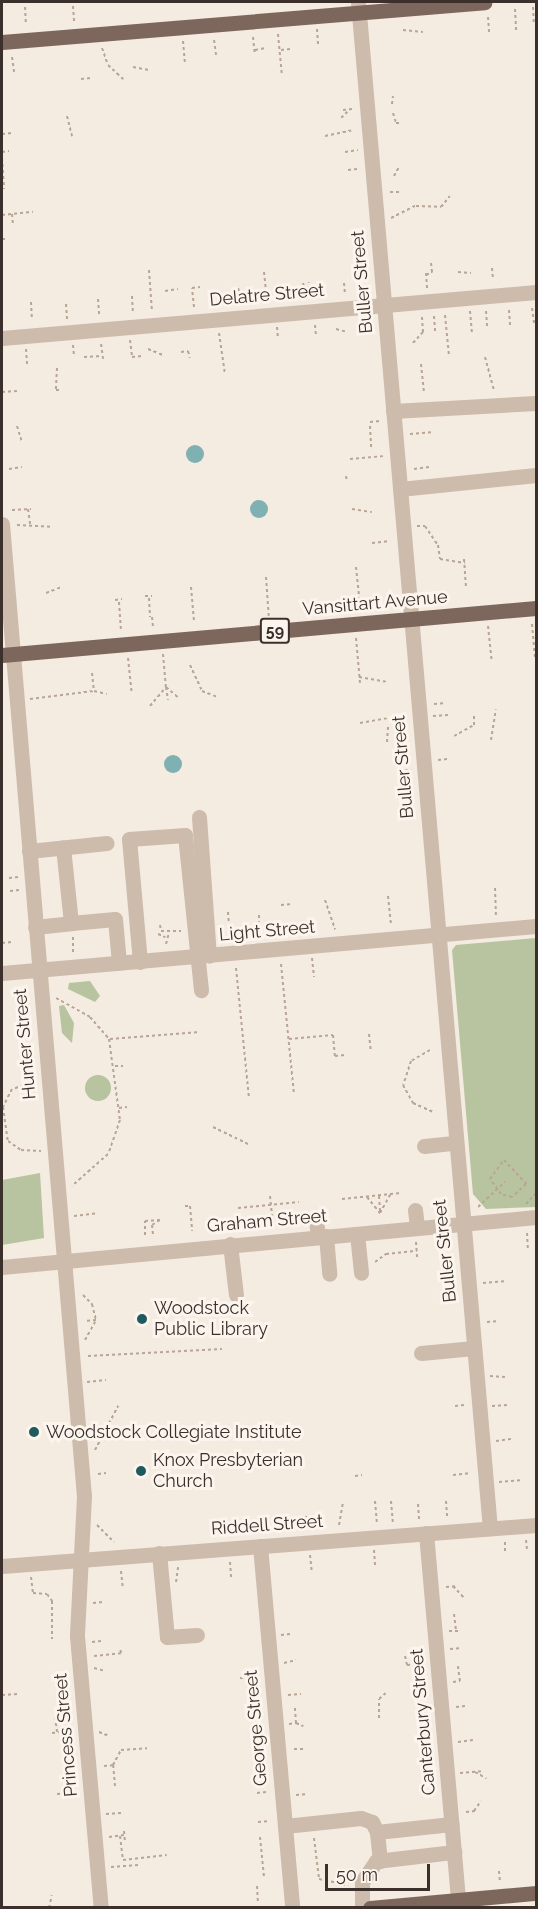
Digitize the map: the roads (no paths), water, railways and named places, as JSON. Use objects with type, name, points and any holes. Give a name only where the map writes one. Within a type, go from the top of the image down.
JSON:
[{"type":"main road","points":[[6,47],[359,7],[486,6]]},
{"type":"main road","name":"Vansittart Avenue","points":[[8,655],[534,609]]},
{"type":"main road","points":[[370,1908],[459,1904],[537,1893]]},
{"type":"street","name":"Buller Street","points":[[359,7],[383,305],[389,416],[400,489],[454,1143],[490,1528]]},
{"type":"street","name":"Delatre Street","points":[[2,338],[383,305],[534,297]]},
{"type":"street","points":[[389,416],[495,402],[537,403]]},
{"type":"street","points":[[400,489],[537,475]]},
{"type":"street","name":"Hunter Street","points":[[7,525],[8,655],[29,850],[63,1260],[82,1408],[84,1496],[80,1560]]},
{"type":"street","points":[[199,817],[201,960]]},
{"type":"street","points":[[140,962],[129,839],[184,835],[193,933],[201,960]]},
{"type":"street","points":[[29,850],[106,843]]},
{"type":"street","points":[[63,847],[71,923]]},
{"type":"street","points":[[35,927],[115,919],[119,963]]},
{"type":"street","name":"Light Street","points":[[2,973],[119,963],[201,960],[537,926]]},
{"type":"street","points":[[424,1146],[454,1143]]},
{"type":"street","points":[[415,1210],[416,1233]]},
{"type":"street","name":"Graham Street","points":[[2,1267],[225,1244],[357,1234],[416,1233],[462,1224],[537,1217]]},
{"type":"street","points":[[316,1219],[329,1274]]},
{"type":"street","points":[[219,1228],[225,1244],[236,1295]]},
{"type":"street","points":[[357,1234],[361,1273]]},
{"type":"street","points":[[421,1353],[474,1348]]},
{"type":"street","name":"Riddell Street","points":[[2,1566],[159,1553],[180,1547],[260,1546],[422,1528],[531,1530]]},
{"type":"street","name":"Canterbury Street","points":[[422,1528],[457,1818],[454,1852],[459,1904]]},
{"type":"street","name":"George Street","points":[[260,1546],[280,1823],[292,1908]]},
{"type":"street","points":[[159,1553],[167,1637],[196,1635]]},
{"type":"street","name":"Princess Street","points":[[80,1560],[78,1644],[101,1908]]},
{"type":"street","points":[[280,1823],[313,1823],[361,1818],[372,1822],[377,1832],[380,1861]]},
{"type":"street","points":[[377,1832],[457,1818]]},
{"type":"street","points":[[362,1908],[362,1883],[380,1861],[454,1852]]},
{"type":"water","points":[[191,445],[199,445],[204,450],[202,461],[191,463],[186,458],[186,450]]},
{"type":"water","points":[[259,500],[265,503],[268,509],[265,515],[259,518],[253,515],[250,509],[253,503]]},
{"type":"water","points":[[173,755],[179,758],[182,764],[179,770],[173,773],[167,770],[164,764],[167,758]]},
{"type":"place","name":"Woodstock Public Library","points":[[142,1319]]},
{"type":"place","name":"Woodstock Collegiate Institute","points":[[34,1432]]},
{"type":"place","name":"Knox Presbyterian Church","points":[[141,1471]]}]
